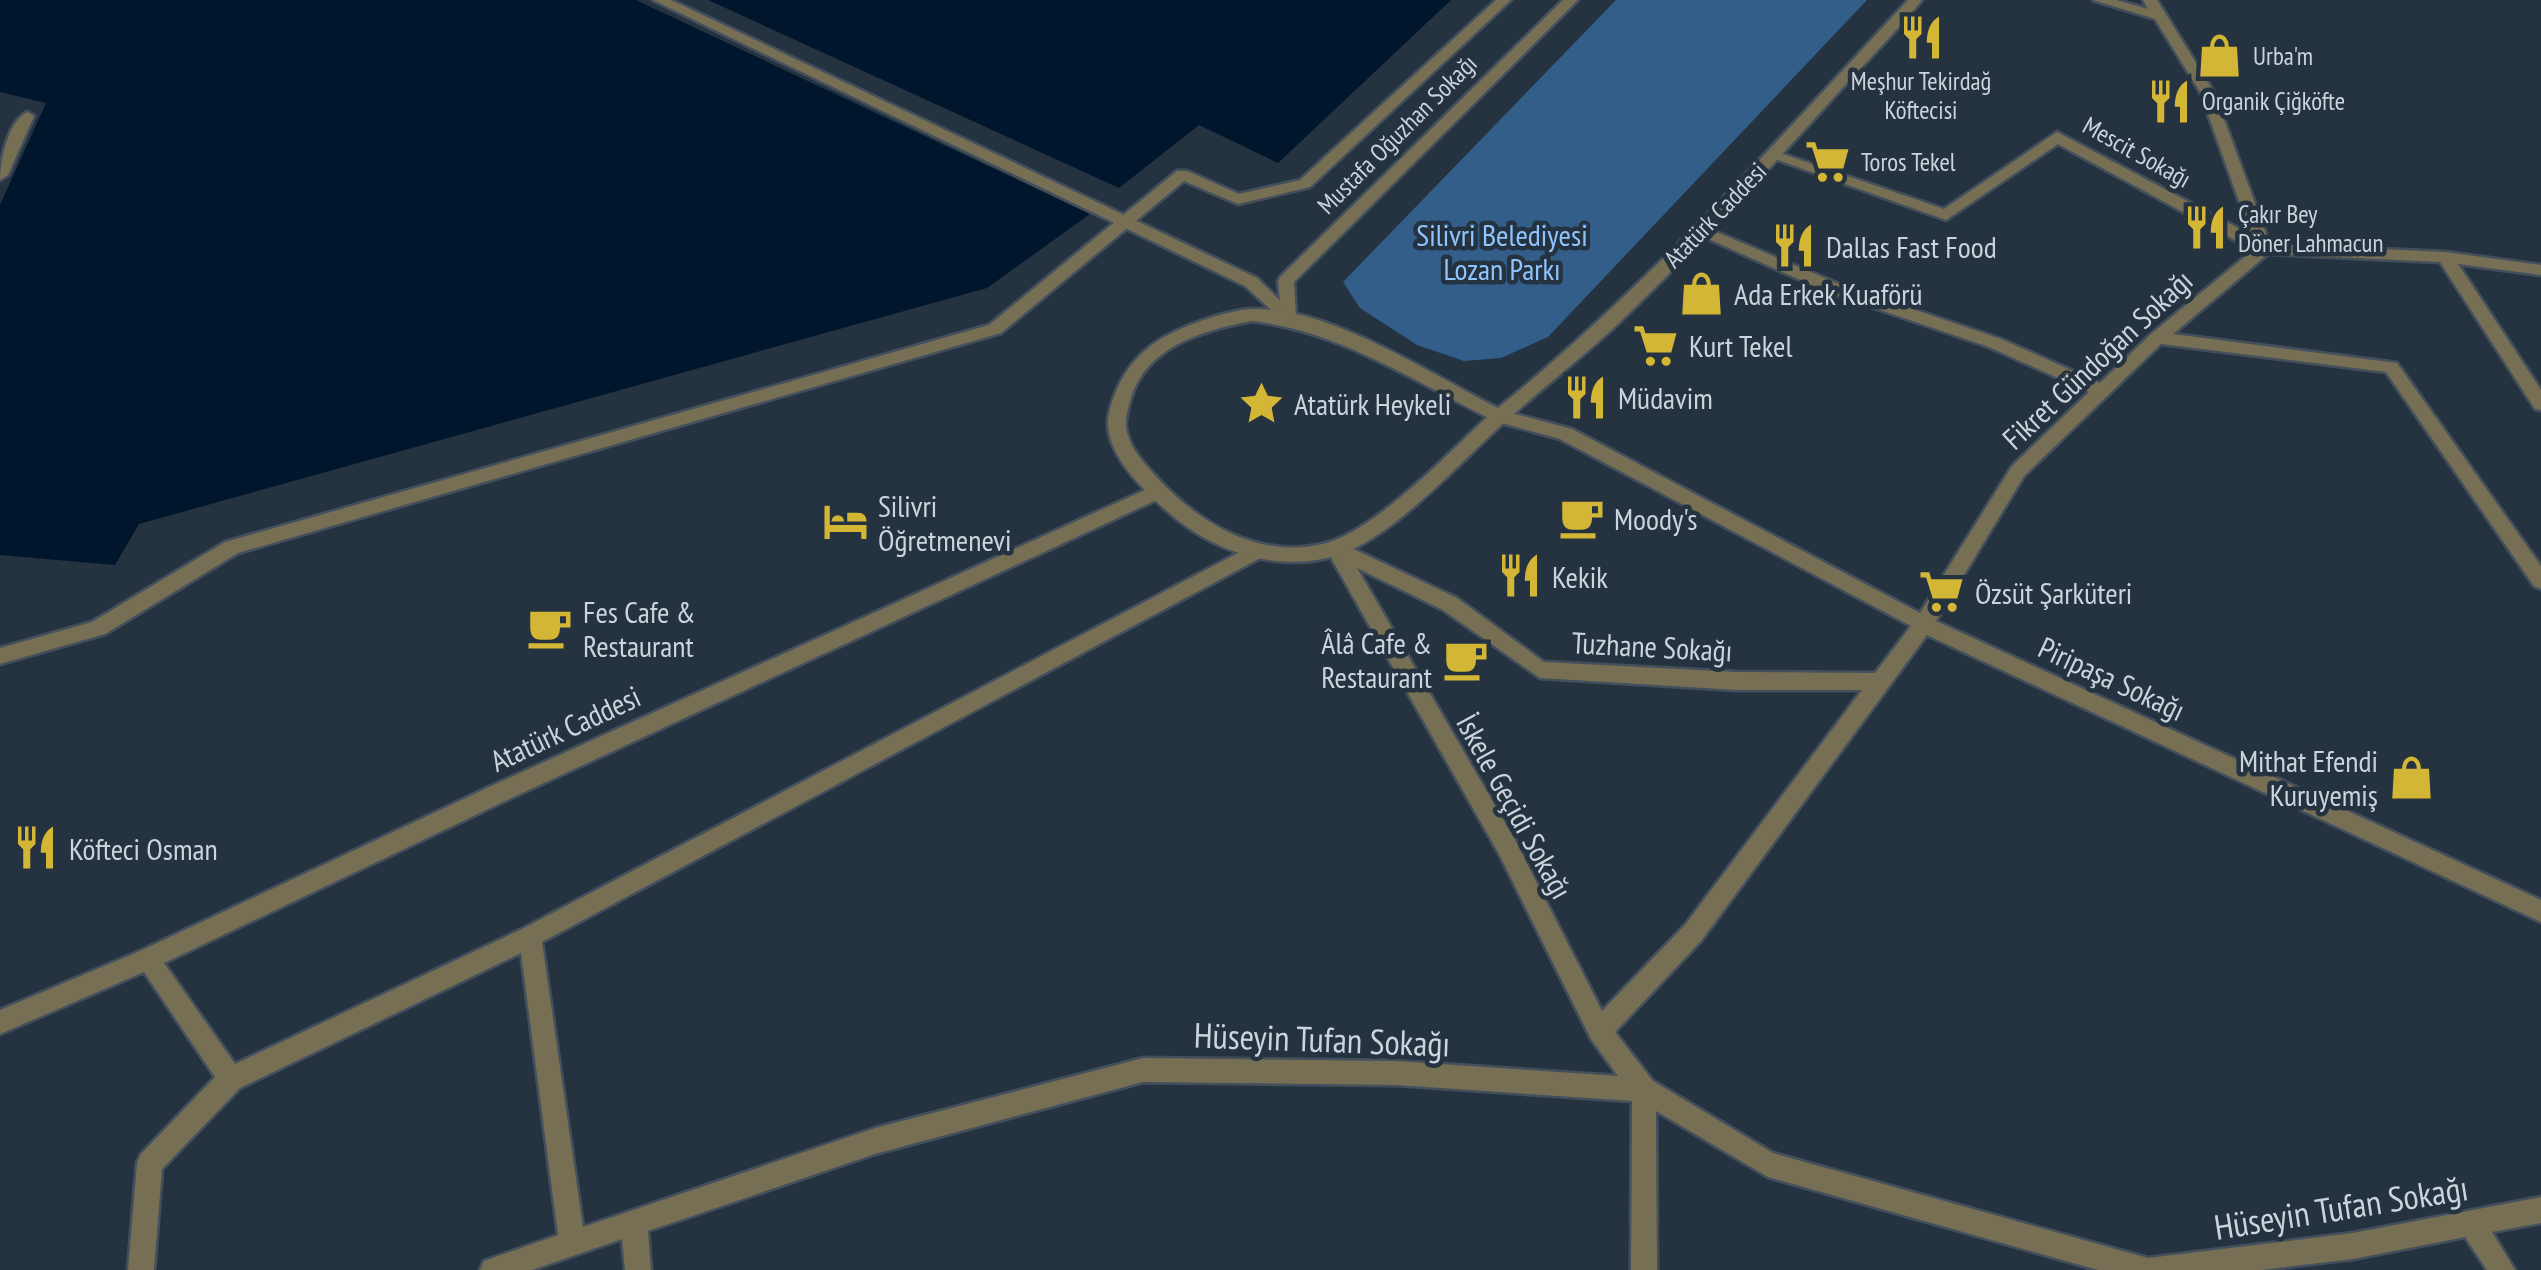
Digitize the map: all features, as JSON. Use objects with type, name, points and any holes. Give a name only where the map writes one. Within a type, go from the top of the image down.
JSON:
[{"type":"street","points":[[660,0],[1251,282],[1288,316]]},
{"type":"street","name":"Mustafa Oğuzhan Sokağı","points":[[1127,221],[1182,174],[1238,199],[1305,184],[1504,0]]},
{"type":"street","name":"Mustafa Oğuzhan Sokağı","points":[[1288,316],[1286,280],[1571,0]]},
{"type":"street","name":"Atatürk Caddesi","points":[[1336,548],[1364,532],[1550,377],[1701,232],[1915,0]]},
{"type":"street","points":[[2100,0],[2161,16]]},
{"type":"street","points":[[2150,0],[2207,92],[2264,249],[2445,257],[2541,256]]},
{"type":"street","points":[[0,175],[27,116]]},
{"type":"street","name":"Mescit Sokağı","points":[[1772,154],[1946,215],[2057,137],[2264,249]]},
{"type":"street","points":[[0,656],[98,628],[232,547],[995,329],[1127,221]]},
{"type":"street","points":[[1701,232],[1833,288],[1995,343],[2100,390]]},
{"type":"street","name":"Fikret Gündoğan Sokağı","points":[[1598,1032],[1692,933],[1924,624],[2018,472],[2157,338],[2264,249]]},
{"type":"street","points":[[2445,257],[2541,270]]},
{"type":"street","points":[[2445,257],[2541,404]]},
{"type":"street","points":[[1288,316],[1252,314],[1208,323],[1180,334],[1150,355],[1125,385],[1116,424],[1126,453],[1156,492],[1220,539],[1257,552],[1306,554],[1336,548]]},
{"type":"street","name":"Piripaşa Sokağı","points":[[1288,316],[1322,326],[1500,416],[1566,434],[1924,624],[2541,911]]},
{"type":"street","points":[[2157,338],[2391,367],[2541,581]]},
{"type":"street","name":"Atatürk Caddesi","points":[[0,1022],[148,960],[497,794],[1156,492]]},
{"type":"street","name":"Tuzhane Sokağı","points":[[1336,548],[1450,604],[1540,670],[1737,680],[1880,682]]},
{"type":"street","name":"İskele Geçidi Sokağı","points":[[1336,548],[1506,847],[1598,1032],[1644,1090]]},
{"type":"street","points":[[141,1270],[150,1164],[231,1079],[530,937],[1257,552]]},
{"type":"street","points":[[530,937],[572,1243]]},
{"type":"street","points":[[148,960],[231,1079]]},
{"type":"street","name":"Hüseyin Tufan Sokağı","points":[[493,1270],[875,1142],[1143,1070],[1396,1073],[1644,1090],[1768,1164],[2149,1270],[2353,1246],[2541,1210]]},
{"type":"street","points":[[1644,1090],[1644,1270]]},
{"type":"street","points":[[634,1223],[638,1270]]},
{"type":"street","points":[[2471,1223],[2502,1270]]},
{"type":"green space","name":"Silivri Belediyesi Lozan Parkı","points":[[1616,0],[1867,0],[1548,337],[1501,358],[1464,361],[1417,345],[1360,308],[1343,282]]},
{"type":"shaded area","points":[[0,0],[636,0],[1090,214],[987,288],[139,524],[115,565],[0,555],[0,205],[46,103],[0,92]]},
{"type":"shaded area","points":[[708,0],[1451,0],[1278,163],[1199,125],[1119,188]]},
{"type":"place","name":"Meşhur Tekirdağ Köftecisi","points":[[1921,37]]},
{"type":"place","name":"Urba'm","points":[[2220,56]]},
{"type":"place","name":"Organik Çiğköfte","points":[[2169,101]]},
{"type":"place","name":"Toros Tekel","points":[[1828,162]]},
{"type":"place","name":"Çakır Bey Döner Lahmacun","points":[[2205,228]]},
{"type":"place","name":"Dallas Fast Food","points":[[1793,246]]},
{"type":"place","name":"Ada Erkek Kuaförü","points":[[1701,293]]},
{"type":"place","name":"Kurt Tekel","points":[[1656,345]]},
{"type":"place","name":"Müdavim","points":[[1585,397]]},
{"type":"place","name":"Atatürk Heykeli","points":[[1261,403]]},
{"type":"place","name":"Moody's","points":[[1581,518]]},
{"type":"place","name":"Silivri Öğretmenevi","points":[[845,522]]},
{"type":"place","name":"Kekik","points":[[1519,576]]},
{"type":"place","name":"Özsüt Şarküteri","points":[[1942,592]]},
{"type":"place","name":"Fes Cafe & Restaurant","points":[[550,628]]},
{"type":"place","name":"Âlâ Cafe & Restaurant","points":[[1465,659]]},
{"type":"place","name":"Mithat Efendi Kuruyemiş","points":[[2411,777]]},
{"type":"place","name":"Köfteci Osman","points":[[36,848]]}]
